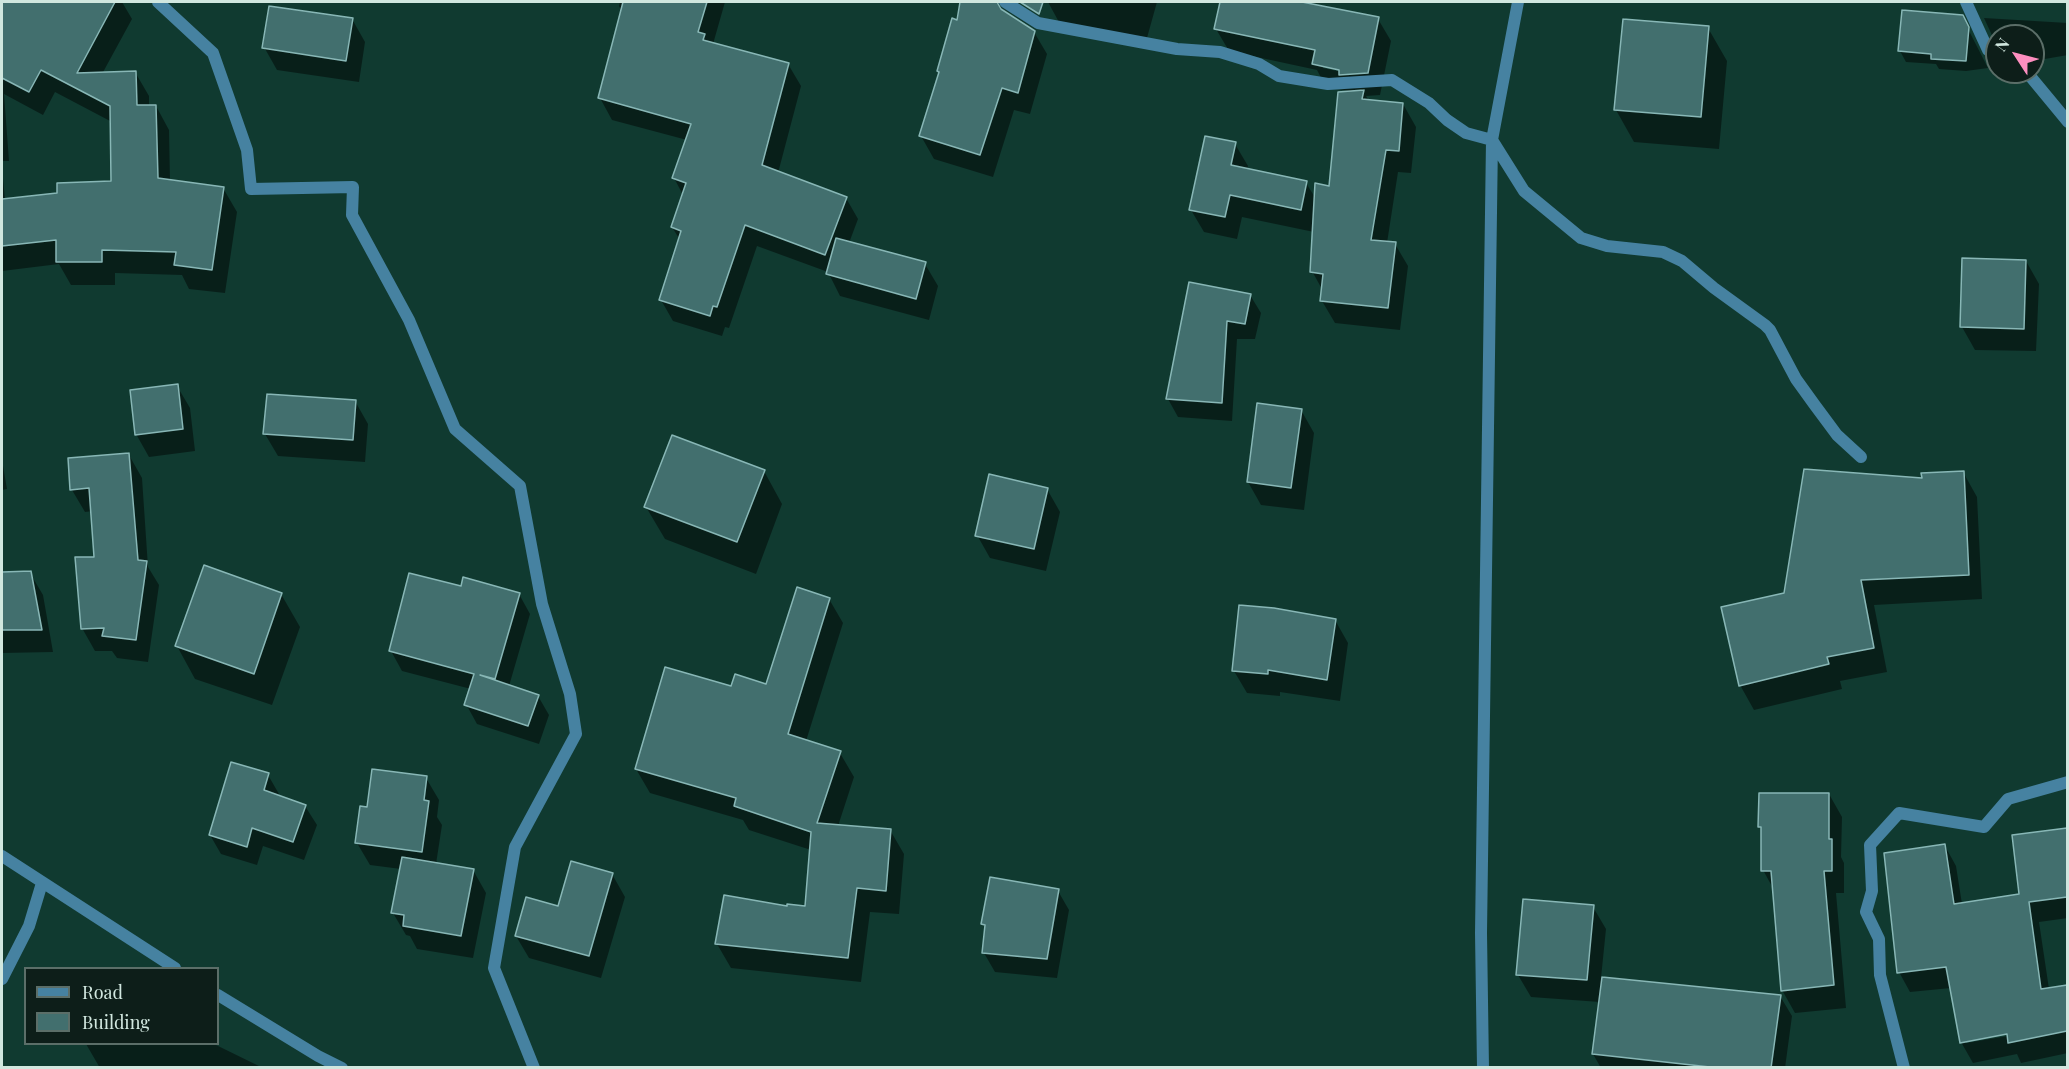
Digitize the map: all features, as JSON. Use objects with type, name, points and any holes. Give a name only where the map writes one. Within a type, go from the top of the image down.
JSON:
[{"type":"street","points":[[158,2],[213,53],[247,150],[251,189],[352,187],[352,215],[409,320],[455,429],[520,486],[542,604],[570,694],[576,734],[515,847],[494,968],[534,1068]]},
{"type":"street","points":[[1005,2],[1038,23],[1177,49],[1220,52],[1259,64],[1279,76],[1328,84],[1392,80],[1429,103],[1447,120],[1466,133],[1492,140],[1524,191],[1581,238],[1607,246],[1663,252],[1682,261],[1714,288],[1765,325],[1770,330],[1796,379],[1814,404],[1837,435],[1862,457]]},
{"type":"street","points":[[1483,1068],[1481,933],[1492,140],[1518,2]]},
{"type":"street","points":[[1966,2],[1985,43]]},
{"type":"street","points":[[2036,84],[2067,122]]},
{"type":"street","points":[[1904,1068],[1880,975],[1879,939],[1866,912],[1872,891],[1870,845],[1899,813],[1984,827],[2008,799],[2067,782]]},
{"type":"street","points":[[2,856],[171,967]]},
{"type":"street","points":[[2,979],[29,926],[42,883]]},
{"type":"street","points":[[219,996],[318,1056],[342,1068]]},
{"type":"building","points":[[2,2],[115,2],[77,73],[136,71],[137,105],[156,105],[158,178],[224,187],[212,270],[174,265],[176,252],[102,250],[102,262],[56,262],[56,240],[2,246],[2,199],[57,193],[57,183],[111,181],[110,106],[41,70],[29,92],[2,78]]},
{"type":"building","points":[[623,2],[707,2],[698,32],[705,34],[703,40],[789,63],[762,165],[847,197],[825,255],[745,225],[717,307],[713,306],[710,316],[659,300],[681,231],[671,227],[686,183],[672,178],[691,124],[598,98]]},
{"type":"building","points":[[960,2],[997,2],[1001,9],[1035,31],[1018,93],[1002,88],[980,155],[919,136],[939,72],[937,71],[952,18],[957,20]]},
{"type":"building","points":[[1020,2],[1043,2],[1039,14]]},
{"type":"building","points":[[1220,2],[1302,2],[1379,17],[1368,73],[1339,75],[1339,70],[1312,64],[1315,50],[1214,29]]},
{"type":"building","points":[[269,6],[353,18],[346,61],[262,48]]},
{"type":"building","points":[[1902,10],[1963,15],[1969,27],[1966,61],[1931,59],[1931,54],[1898,51]]},
{"type":"building","points":[[1623,19],[1709,26],[1701,117],[1614,110]]},
{"type":"building","points":[[1364,90],[1362,99],[1403,103],[1399,151],[1386,150],[1371,240],[1396,242],[1388,308],[1320,301],[1323,274],[1310,272],[1315,183],[1329,186],[1338,92]]},
{"type":"building","points":[[1205,136],[1236,142],[1231,165],[1307,181],[1301,210],[1230,195],[1225,217],[1189,210]]},
{"type":"building","points":[[836,238],[926,262],[916,299],[826,274]]},
{"type":"building","points":[[1962,258],[2026,260],[2024,329],[1960,327]]},
{"type":"building","points":[[1189,282],[1251,294],[1245,324],[1227,321],[1222,403],[1166,399]]},
{"type":"building","points":[[178,384],[183,429],[135,435],[130,390]]},
{"type":"building","points":[[267,394],[356,400],[353,440],[263,434]]},
{"type":"building","points":[[1257,403],[1302,409],[1291,488],[1247,482]]},
{"type":"building","points":[[672,435],[765,470],[737,542],[644,507]]},
{"type":"building","points":[[129,453],[138,560],[147,561],[136,640],[102,636],[104,628],[81,629],[75,557],[94,557],[89,488],[70,490],[68,458]]},
{"type":"building","points":[[1804,469],[1922,478],[1921,473],[1964,471],[1969,575],[1861,580],[1874,648],[1827,657],[1829,664],[1739,686],[1721,607],[1784,593]]},
{"type":"building","points":[[989,474],[1048,488],[1034,549],[975,536]]},
{"type":"building","points":[[204,565],[282,593],[254,674],[175,646]]},
{"type":"building","points":[[31,571],[42,630],[2,630],[2,572]]},
{"type":"building","points":[[409,573],[461,586],[463,577],[520,593],[495,679],[480,675],[539,695],[528,726],[464,705],[474,674],[389,651]]},
{"type":"building","points":[[797,587],[830,598],[788,734],[841,751],[817,823],[891,829],[886,891],[857,888],[848,958],[715,944],[724,895],[787,906],[787,904],[805,906],[811,832],[734,806],[736,798],[635,769],[665,667],[731,686],[735,674],[766,684]]},
{"type":"building","points":[[1239,605],[1274,608],[1336,619],[1327,680],[1268,670],[1268,674],[1232,671]]},
{"type":"building","points":[[231,762],[269,773],[264,790],[306,805],[293,842],[252,828],[247,847],[209,835]]},
{"type":"building","points":[[372,769],[427,776],[424,800],[429,801],[422,852],[355,843],[360,806],[367,807]]},
{"type":"building","points":[[1759,793],[1829,793],[1832,871],[1824,871],[1834,985],[1781,991],[1771,871],[1761,871],[1761,827],[1758,827]]},
{"type":"building","points":[[2067,828],[2067,897],[2029,902],[2041,989],[2067,985],[2067,1031],[2008,1043],[2007,1034],[1960,1043],[1946,967],[1897,973],[1884,853],[1945,844],[1954,904],[2019,894],[2012,835]]},
{"type":"building","points":[[402,857],[474,869],[461,936],[403,926],[404,915],[391,913]]},
{"type":"building","points":[[571,861],[613,873],[589,956],[515,936],[526,897],[558,906]]},
{"type":"building","points":[[990,877],[1059,889],[1047,959],[982,953],[985,925],[981,924]]},
{"type":"building","points":[[1523,899],[1594,905],[1587,980],[1516,975]]},
{"type":"building","points":[[1602,977],[1781,995],[1771,1068],[1719,1068],[1592,1054]]}]
